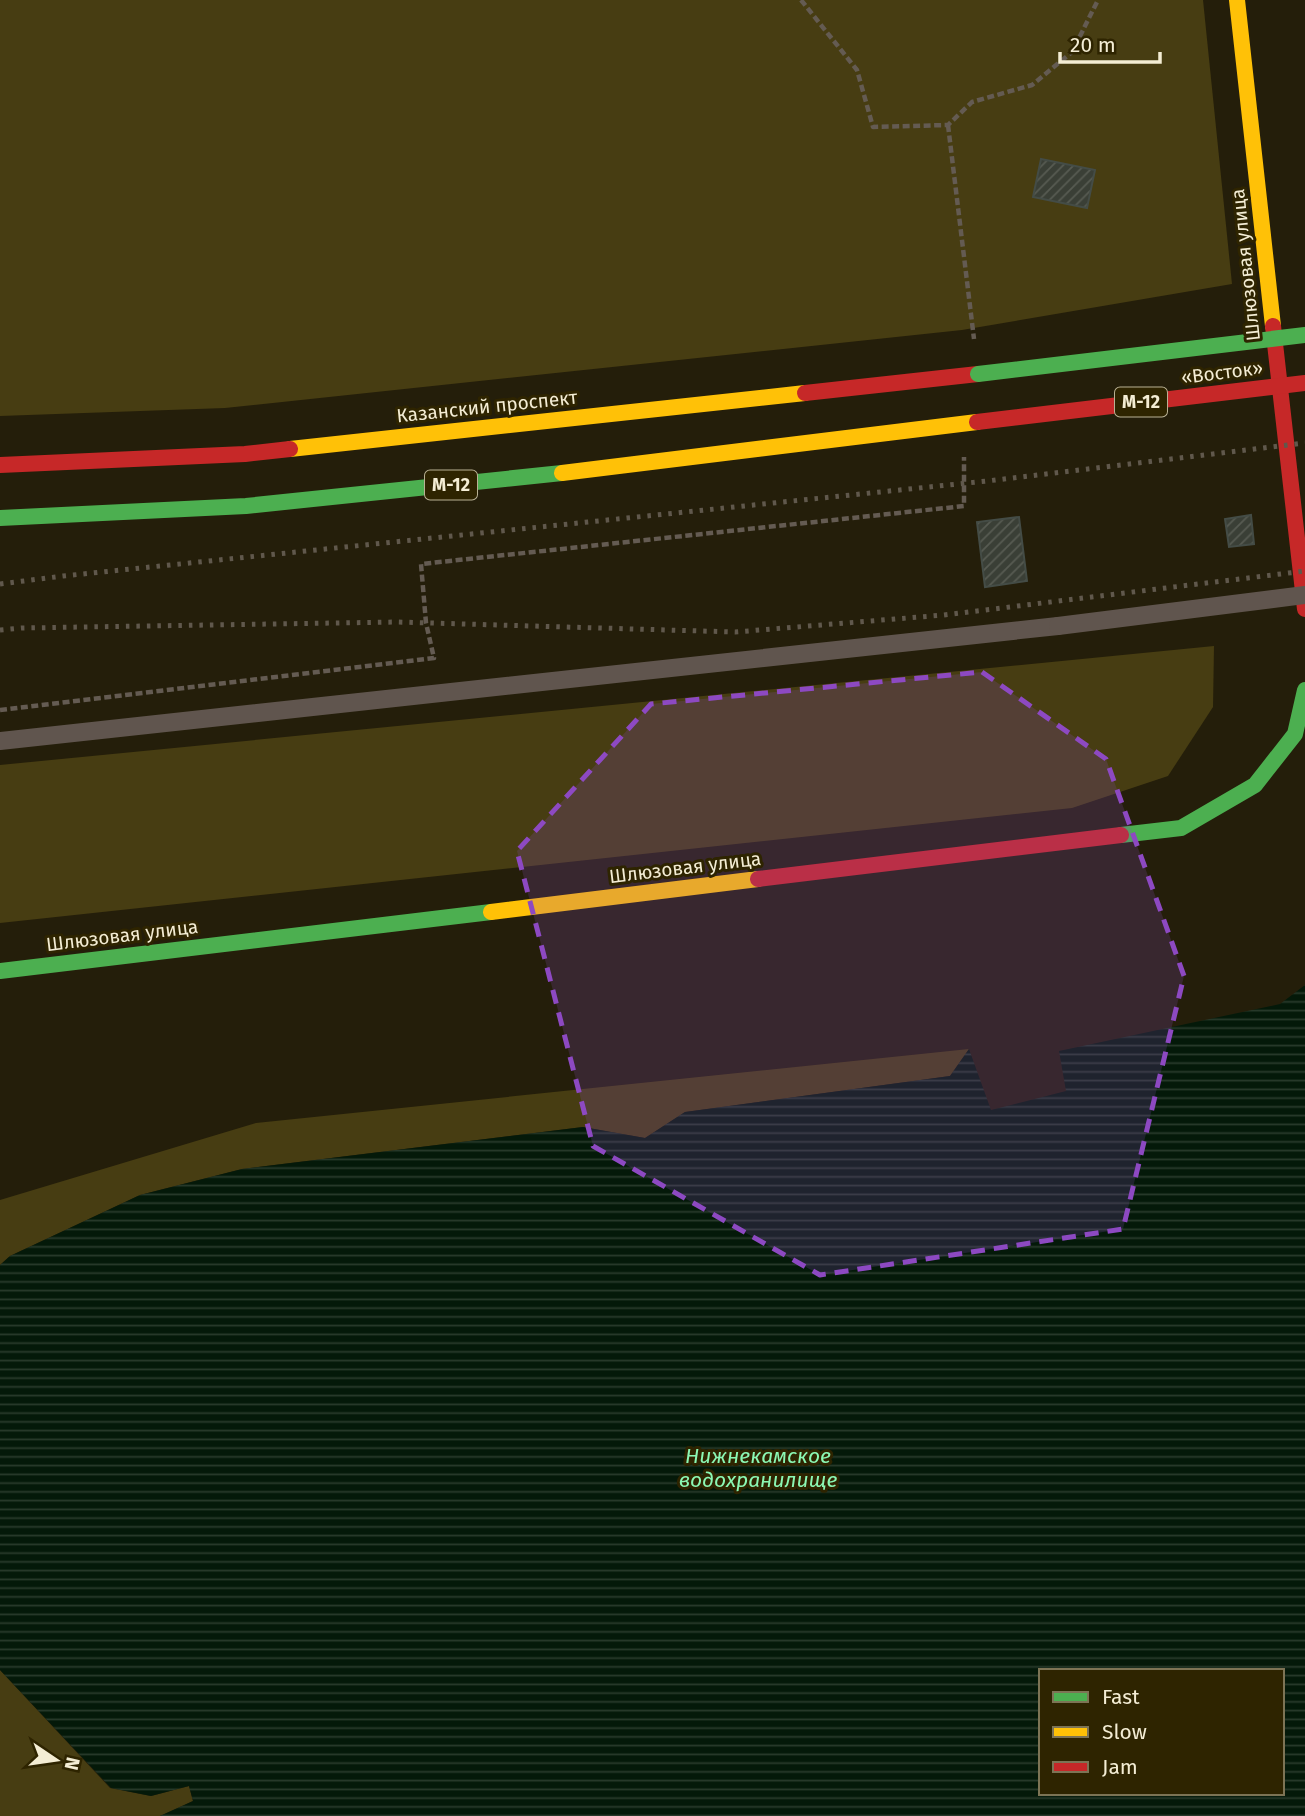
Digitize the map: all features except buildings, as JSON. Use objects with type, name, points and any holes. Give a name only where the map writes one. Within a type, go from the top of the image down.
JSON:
[{"type":"main road","name":"Шлюзовая улица","points":[[1237,0],[1305,609]]},
{"type":"main road","name":"«Восток»","points":[[978,374],[1305,335]]},
{"type":"main road","name":"Казанский проспект","points":[[0,466],[245,454],[978,374]]},
{"type":"main road","name":"«Восток»","points":[[971,422],[1305,383]]},
{"type":"main road","name":"М-12","points":[[0,518],[246,506],[623,467],[971,422]]},
{"type":"main road","name":"Шлюзовая улица","points":[[0,971],[1181,828],[1255,785],[1295,734],[1305,690]]},
{"type":"lane","points":[[1276,351],[1305,348]]},
{"type":"lane","points":[[0,741],[1058,626],[1304,587]]},
{"type":"path","points":[[801,0],[857,70],[873,127],[948,125],[972,102],[1032,85],[1072,52],[1098,0]]},
{"type":"path","points":[[948,125],[974,342]]},
{"type":"path","points":[[0,710],[434,658],[426,622],[421,564],[964,506],[971,422]]},
{"type":"highlighted area","points":[[982,672],[1106,759],[1184,976],[1123,1229],[820,1275],[593,1146],[517,851],[651,704]]},
{"type":"shaded area","points":[[0,0],[1203,0],[1232,284],[962,330],[225,408],[0,416]]},
{"type":"shaded area","points":[[1214,646],[1213,707],[1168,776],[1072,808],[0,923],[0,765]]},
{"type":"shaded area","points":[[969,1049],[950,1076],[685,1112],[645,1138],[583,1127],[242,1169],[140,1195],[10,1256],[0,1265],[0,1200],[256,1123]]},
{"type":"shaded area","points":[[0,1670],[110,1788],[151,1796],[189,1786],[193,1801],[160,1816],[0,1816]]},
{"type":"water","name":"Нижнекамское водохранилище","points":[[1305,985],[1305,1816],[160,1816],[193,1801],[189,1786],[151,1796],[111,1788],[0,1670],[0,1265],[10,1256],[140,1195],[242,1169],[583,1127],[645,1138],[685,1112],[950,1076],[969,1049],[991,1110],[1066,1091],[1059,1051],[1280,1004]]},
{"type":"railway","points":[[0,584],[987,481],[1305,443]]},
{"type":"railway","points":[[0,630],[397,622],[735,632],[944,615],[1305,571]]},
{"type":"traffic: fast","points":[[978,374],[1305,335]]},
{"type":"traffic: fast","points":[[0,518],[246,506],[562,473]]},
{"type":"traffic: fast","points":[[1121,835],[1181,828],[1255,785],[1295,734],[1305,690]]},
{"type":"traffic: fast","points":[[0,971],[491,912]]},
{"type":"traffic: slow","points":[[1237,0],[1273,326]]},
{"type":"traffic: slow","points":[[290,449],[805,393]]},
{"type":"traffic: slow","points":[[562,473],[977,422]]},
{"type":"traffic: slow","points":[[491,912],[758,879]]},
{"type":"traffic: jam","points":[[1273,326],[1305,609]]},
{"type":"traffic: jam","points":[[805,393],[978,374]]},
{"type":"traffic: jam","points":[[977,422],[1305,383]]},
{"type":"traffic: jam","points":[[0,465],[245,454],[290,449]]},
{"type":"traffic: jam","points":[[758,879],[1121,835]]}]
